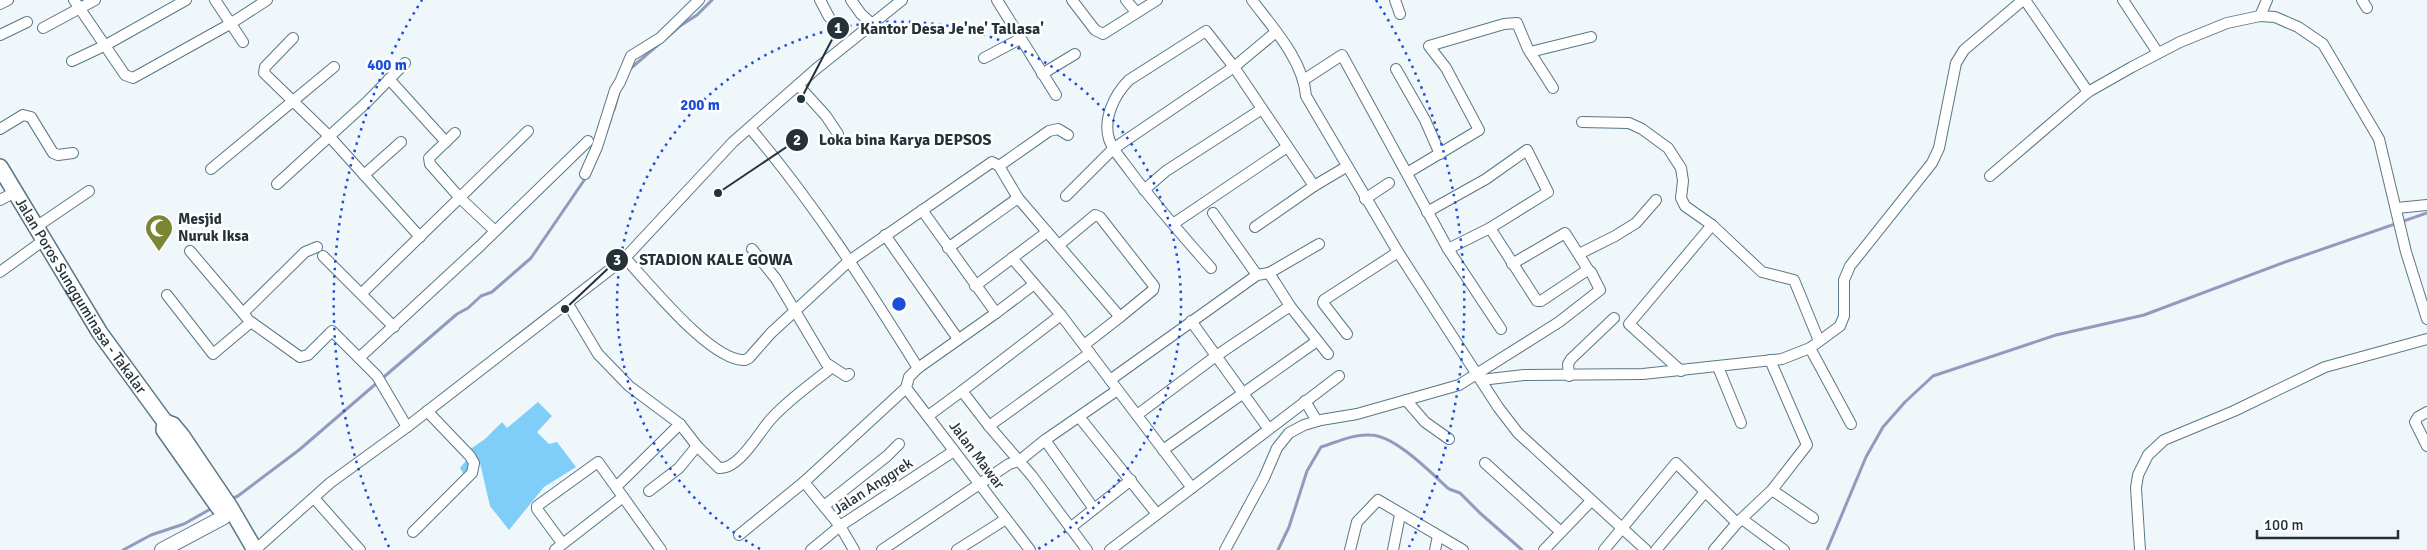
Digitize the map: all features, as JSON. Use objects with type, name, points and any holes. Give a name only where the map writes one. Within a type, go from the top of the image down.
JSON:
[{"type":"highway","name":"Jalan Poros Sungguminasa - Takalar","points":[[0,167],[100,333],[164,422],[164,430],[222,506]]},
{"type":"highway","points":[[222,506],[245,550]]},
{"type":"highway","points":[[222,506],[255,550]]},
{"type":"main road","points":[[162,550],[222,506]]},
{"type":"street","points":[[0,4],[8,0]]},
{"type":"street","points":[[43,28],[77,4],[94,0]]},
{"type":"street","points":[[72,61],[106,45],[186,0]]},
{"type":"street","points":[[215,0],[243,42]]},
{"type":"street","points":[[77,4],[125,75],[133,78],[230,24],[267,0]]},
{"type":"street","points":[[585,174],[597,147],[615,90],[631,56],[660,38],[699,0]]},
{"type":"street","points":[[820,0],[829,17]]},
{"type":"street","points":[[851,0],[861,14],[871,22]]},
{"type":"street","points":[[255,550],[358,460],[407,428],[625,258],[713,163],[750,128],[871,22],[902,0]]},
{"type":"street","points":[[997,0],[1056,95]]},
{"type":"street","points":[[1072,0],[1099,34],[1104,34],[1156,0]]},
{"type":"street","points":[[1126,0],[1136,12]]},
{"type":"street","points":[[1252,0],[1276,32],[1305,78],[1306,96],[1365,199],[1479,377],[1518,433],[1646,550]]},
{"type":"street","points":[[1396,0],[1400,14]]},
{"type":"street","points":[[1479,377],[1524,374],[1569,376],[1643,374],[1680,371],[1782,359],[1810,348],[1840,326],[1843,321],[1844,280],[1850,266],[1932,163],[1939,148],[1956,63],[1964,50],[2024,0],[2088,92]]},
{"type":"street","points":[[2123,0],[2158,53]]},
{"type":"street","points":[[2260,16],[2267,0]]},
{"type":"street","points":[[1990,176],[2088,92],[2158,53],[2228,23],[2260,16],[2275,17],[2312,35],[2329,52],[2379,139],[2406,252],[2427,319]]},
{"type":"street","points":[[0,36],[27,22]]},
{"type":"street","points":[[1407,173],[1480,130],[1446,68],[1429,46],[1514,22],[1519,24],[1523,40],[1553,88]]},
{"type":"street","points":[[1211,268],[1144,190],[1113,149],[1108,132],[1110,112],[1118,90],[1129,80],[1206,31],[1234,67],[1314,186]]},
{"type":"street","points":[[1066,196],[1113,149],[1234,67],[1276,32]]},
{"type":"street","points":[[293,38],[264,70],[329,136],[420,237]]},
{"type":"street","points":[[1530,52],[1591,38]]},
{"type":"street","points":[[984,58],[1020,39]]},
{"type":"street","points":[[1042,74],[1075,54]]},
{"type":"street","points":[[1305,78],[1342,55],[1448,249],[1501,329]]},
{"type":"street","points":[[277,184],[405,63]]},
{"type":"street","points":[[211,169],[334,67]]},
{"type":"street","points":[[1396,69],[1425,120],[1440,154]]},
{"type":"street","points":[[389,79],[446,142]]},
{"type":"street","points":[[798,85],[826,116],[838,134]]},
{"type":"street","points":[[1144,190],[1166,171],[1262,109]]},
{"type":"street","points":[[0,128],[23,115],[27,115],[31,117],[53,153],[58,155],[73,153]]},
{"type":"street","points":[[1582,122],[1629,123],[1642,129],[1668,148],[1681,168],[1683,202],[1712,225],[1762,272],[1794,280],[1819,341]]},
{"type":"street","points":[[750,128],[792,179],[849,261],[918,368]]},
{"type":"street","points":[[999,166],[1049,131],[1058,129],[1068,135]]},
{"type":"street","points":[[362,293],[528,131]]},
{"type":"street","points":[[455,133],[429,160],[460,198],[496,231]]},
{"type":"street","points":[[359,358],[496,231],[588,140]]},
{"type":"street","points":[[364,175],[401,142]]},
{"type":"street","points":[[1173,224],[1287,147]]},
{"type":"street","points":[[1427,212],[1473,187],[1527,150],[1548,192],[1490,228],[1448,249]]},
{"type":"street","points":[[625,258],[690,328],[721,351],[741,360],[749,358],[794,312],[849,261],[990,162],[996,163],[999,166],[1018,198],[1120,317]]},
{"type":"street","points":[[1255,227],[1314,186],[1346,167]]},
{"type":"street","points":[[1365,199],[1389,183]]},
{"type":"street","points":[[36,226],[90,191]]},
{"type":"street","points":[[0,200],[15,192]]},
{"type":"street","points":[[948,248],[1018,198]]},
{"type":"street","points":[[1579,254],[1636,223],[1656,200]]},
{"type":"street","points":[[2397,211],[2427,205]]},
{"type":"street","points":[[922,210],[996,314]]},
{"type":"street","points":[[1213,213],[1257,275]]},
{"type":"street","points":[[989,426],[1087,349],[1120,317],[1153,290],[1154,286],[1100,217],[1094,215],[1059,245]]},
{"type":"street","points":[[1680,371],[1629,324],[1712,225]]},
{"type":"street","points":[[1490,228],[1537,301],[1541,301],[1586,271],[1589,271]]},
{"type":"street","points":[[975,286],[1046,232]]},
{"type":"street","points":[[1225,550],[1282,440],[1298,428],[1317,421],[1356,414],[1460,385],[1479,377],[1598,294],[1601,288],[1565,233],[1512,264]]},
{"type":"street","points":[[886,235],[958,339]]},
{"type":"street","points":[[0,272],[44,240]]},
{"type":"street","points":[[1110,380],[1257,275],[1269,273],[1319,244]]},
{"type":"street","points":[[244,312],[305,252],[316,247]]},
{"type":"street","points":[[752,249],[776,279],[794,312],[812,337],[821,356],[831,368],[846,376],[849,374]]},
{"type":"street","points":[[190,251],[251,322],[297,356],[308,355],[332,331],[379,378],[407,428]]},
{"type":"street","points":[[1347,334],[1323,303],[1324,300],[1398,252]]},
{"type":"street","points":[[323,256],[394,327]]},
{"type":"street","points":[[1012,258],[1033,285],[1061,315],[1192,488]]},
{"type":"street","points":[[1269,273],[1290,306],[1328,354]]},
{"type":"street","points":[[738,535],[804,482],[906,388],[909,377],[918,368],[996,314],[1033,285]]},
{"type":"street","points":[[167,295],[213,354],[251,322]]},
{"type":"street","points":[[568,304],[598,354],[629,386],[680,424],[715,466],[719,468],[727,468],[752,445],[771,419],[831,368]]},
{"type":"street","points":[[1137,415],[1216,356],[1290,306]]},
{"type":"street","points":[[928,416],[1061,315]]},
{"type":"street","points":[[1569,376],[1568,364],[1571,359],[1614,318]]},
{"type":"street","points":[[1191,321],[1268,428]]},
{"type":"street","points":[[1163,450],[1242,392],[1317,341]]},
{"type":"street","points":[[2140,550],[2136,488],[2138,475],[2148,456],[2164,440],[2234,411],[2325,366],[2426,342]]},
{"type":"street","points":[[1810,348],[1851,424]]},
{"type":"street","points":[[1714,550],[1772,490],[1804,450],[1807,441],[1770,360]]},
{"type":"street","points":[[1718,367],[1742,423]]},
{"type":"street","points":[[1110,550],[1268,428],[1339,376]]},
{"type":"street","name":"Jalan Mawar","points":[[906,388],[1030,550]]},
{"type":"street","points":[[882,550],[1009,464],[1019,462],[1045,440],[1080,418],[1116,390]]},
{"type":"street","points":[[962,391],[1087,550]]},
{"type":"street","points":[[1406,400],[1425,422],[1449,439]]},
{"type":"street","points":[[1306,401],[1317,421]]},
{"type":"street","points":[[413,532],[472,473],[474,464],[470,456],[428,411]]},
{"type":"street","points":[[2427,412],[2418,417],[2415,422],[2427,446]]},
{"type":"street","points":[[1080,418],[1157,514]]},
{"type":"street","points":[[617,486],[680,424]]},
{"type":"street","points":[[1045,440],[1094,509]]},
{"type":"street","points":[[824,506],[887,456],[899,444]]},
{"type":"street","points":[[649,491],[683,464],[698,446]]},
{"type":"street","name":"Jalan Anggrek","points":[[811,550],[840,526],[954,451]]},
{"type":"street","points":[[623,497],[558,546],[537,509],[540,502],[598,462],[617,486],[657,548]]},
{"type":"street","points":[[1485,463],[1561,532]]},
{"type":"street","points":[[1604,550],[1620,528],[1675,464],[1740,521],[1784,550]]},
{"type":"street","points":[[1070,528],[1131,480]]},
{"type":"street","points":[[804,482],[840,526],[854,550]]},
{"type":"street","points":[[1772,490],[1813,518]]},
{"type":"street","points":[[1656,550],[1705,492]]},
{"type":"street","points":[[314,498],[360,550]]},
{"type":"street","points":[[1350,550],[1356,522],[1375,502],[1380,500],[1400,515],[1463,550]]},
{"type":"street","points":[[1544,550],[1591,501]]},
{"type":"street","points":[[1393,550],[1400,515]]},
{"type":"street","points":[[957,550],[1006,519]]},
{"type":"street","points":[[1435,550],[1438,536]]},
{"type":"shaded area","points":[[538,402],[552,416],[537,432],[549,444],[557,442],[576,467],[544,487],[509,530],[490,506],[480,463],[465,476],[460,468],[470,456],[469,450],[485,439],[502,422],[507,428]]},
{"type":"waterway","points":[[630,69],[680,26],[697,15],[712,0]]},
{"type":"waterway","points":[[614,110],[619,92]]},
{"type":"waterway","points":[[604,138],[611,118]]},
{"type":"waterway","points":[[231,499],[238,496],[299,450],[457,314],[468,308],[481,296],[492,292],[531,258],[587,176]]},
{"type":"waterway","points":[[1827,550],[1866,457],[1883,427],[1905,402],[1933,376],[2056,335],[2144,315],[2288,261],[2427,213]]},
{"type":"waterway","points":[[1278,550],[1289,527],[1307,471],[1321,447],[1351,437],[1364,435],[1380,437],[1390,441],[1412,456],[1449,489],[1460,493],[1522,550]]},
{"type":"waterway","points":[[123,550],[151,535],[184,524],[214,507]]},
{"type":"place","name":"Kantor Desa Je'ne' Tallasa'","points":[[801,99]]},
{"type":"place","name":"Loka bina Karya DEPSOS","points":[[718,193]]},
{"type":"place","name":"Mesjid Nuruk Iksa","points":[[159,252]]},
{"type":"place","name":"STADION KALE GOWA","points":[[565,309]]}]
